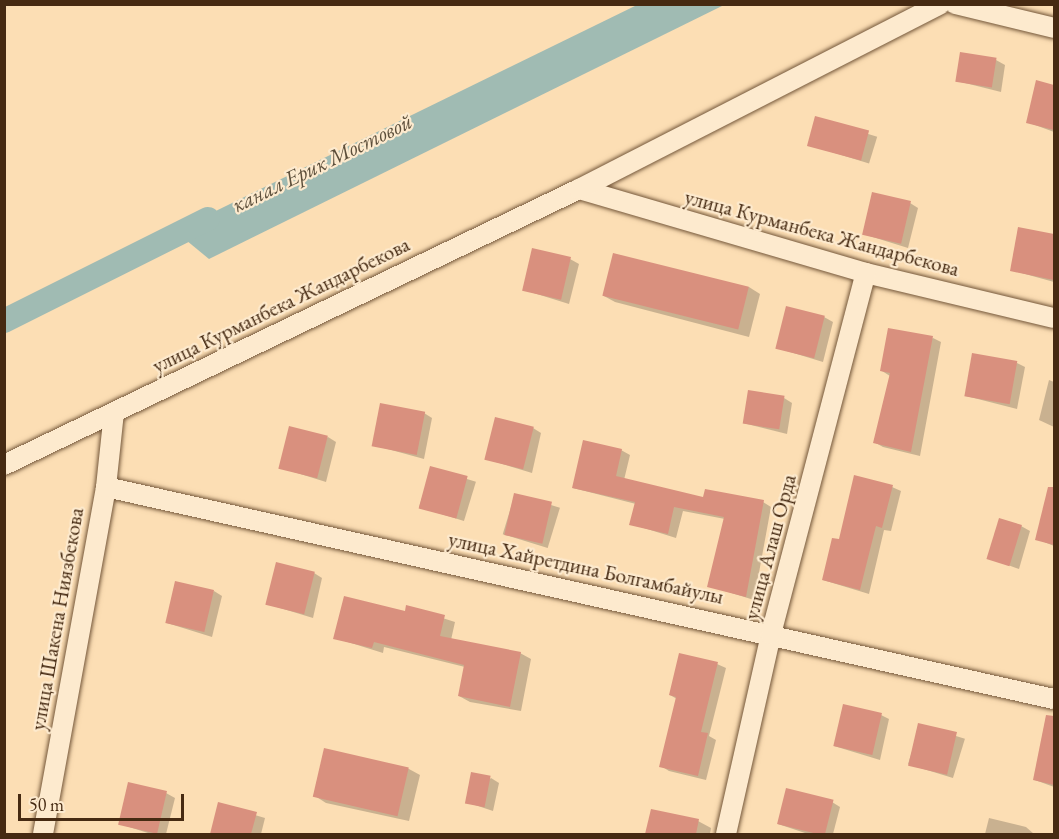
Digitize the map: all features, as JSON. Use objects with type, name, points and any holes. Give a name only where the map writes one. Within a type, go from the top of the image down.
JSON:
[{"type":"street","name":"улица Курманбека Жандарбекова","points":[[4,465],[579,189],[940,4]]},
{"type":"street","points":[[955,4],[1054,28]]},
{"type":"street","name":"улица Курманбека Жандарбекова","points":[[579,189],[866,273],[1054,318]]},
{"type":"street","name":"улица Алаш Орда","points":[[726,834],[771,634],[866,273]]},
{"type":"street","name":"улица Шакена Ниязбекова","points":[[43,834],[106,487],[114,412]]},
{"type":"street","name":"улица Хайретдина Болгамбайулы","points":[[106,487],[1054,699]]},
{"type":"water","name":"канал Ерик Мостовой","points":[[639,4],[724,5],[209,259],[175,231]]},
{"type":"building","points":[[960,52],[997,58],[992,87],[955,82]]},
{"type":"building","points":[[1036,80],[1054,85],[1054,130],[1026,123]]},
{"type":"building","points":[[815,116],[869,130],[861,160],[807,146]]},
{"type":"building","points":[[872,192],[911,201],[901,244],[862,235]]},
{"type":"building","points":[[1018,227],[1054,234],[1054,280],[1010,271]]},
{"type":"building","points":[[532,248],[571,257],[561,300],[522,291]]},
{"type":"building","points":[[613,253],[749,287],[738,330],[602,296]]},
{"type":"building","points":[[786,306],[825,316],[814,358],[775,349]]},
{"type":"building","points":[[888,328],[933,336],[911,452],[873,443],[890,373],[880,371]]},
{"type":"building","points":[[972,353],[1017,361],[1010,404],[964,396]]},
{"type":"building","points":[[748,390],[785,396],[779,429],[743,424]]},
{"type":"building","points":[[380,403],[425,412],[417,455],[372,446]]},
{"type":"building","points":[[495,417],[534,427],[523,469],[484,460]]},
{"type":"building","points":[[289,426],[328,436],[317,478],[278,469]]},
{"type":"building","points":[[583,440],[622,449],[616,476],[703,497],[705,489],[764,500],[746,597],[707,587],[724,517],[674,507],[668,534],[629,525],[635,502],[572,488]]},
{"type":"building","points":[[430,466],[468,476],[456,519],[419,509]]},
{"type":"building","points":[[854,475],[893,485],[882,528],[876,526],[860,590],[822,580],[832,538],[839,539]]},
{"type":"building","points":[[1048,487],[1054,487],[1054,545],[1035,540]]},
{"type":"building","points":[[514,493],[552,502],[542,544],[504,535]]},
{"type":"building","points":[[999,518],[1022,525],[1009,566],[986,559]]},
{"type":"building","points":[[276,562],[315,572],[304,614],[265,605]]},
{"type":"building","points":[[175,581],[214,590],[204,632],[165,623]]},
{"type":"building","points":[[344,596],[405,611],[406,605],[445,615],[440,636],[521,652],[510,707],[458,696],[464,665],[374,642],[372,648],[333,639]]},
{"type":"building","points":[[679,653],[718,662],[701,732],[708,733],[698,776],[659,767],[676,697],[669,695]]},
{"type":"building","points":[[843,704],[882,713],[872,755],[833,746]]},
{"type":"building","points":[[1046,715],[1054,716],[1054,785],[1033,780]]},
{"type":"building","points":[[918,723],[957,732],[947,775],[908,766]]},
{"type":"building","points":[[324,748],[409,768],[398,816],[313,797]]},
{"type":"building","points":[[471,772],[491,776],[485,807],[465,803]]},
{"type":"building","points":[[128,782],[167,791],[157,834],[118,825]]},
{"type":"building","points":[[786,788],[834,800],[825,834],[777,824]]},
{"type":"building","points":[[218,802],[257,812],[251,834],[210,834]]},
{"type":"building","points":[[651,809],[699,819],[696,834],[645,834]]},
{"type":"waterway","name":"канал Ерик Мостовой","points":[[4,321],[208,219]]}]
